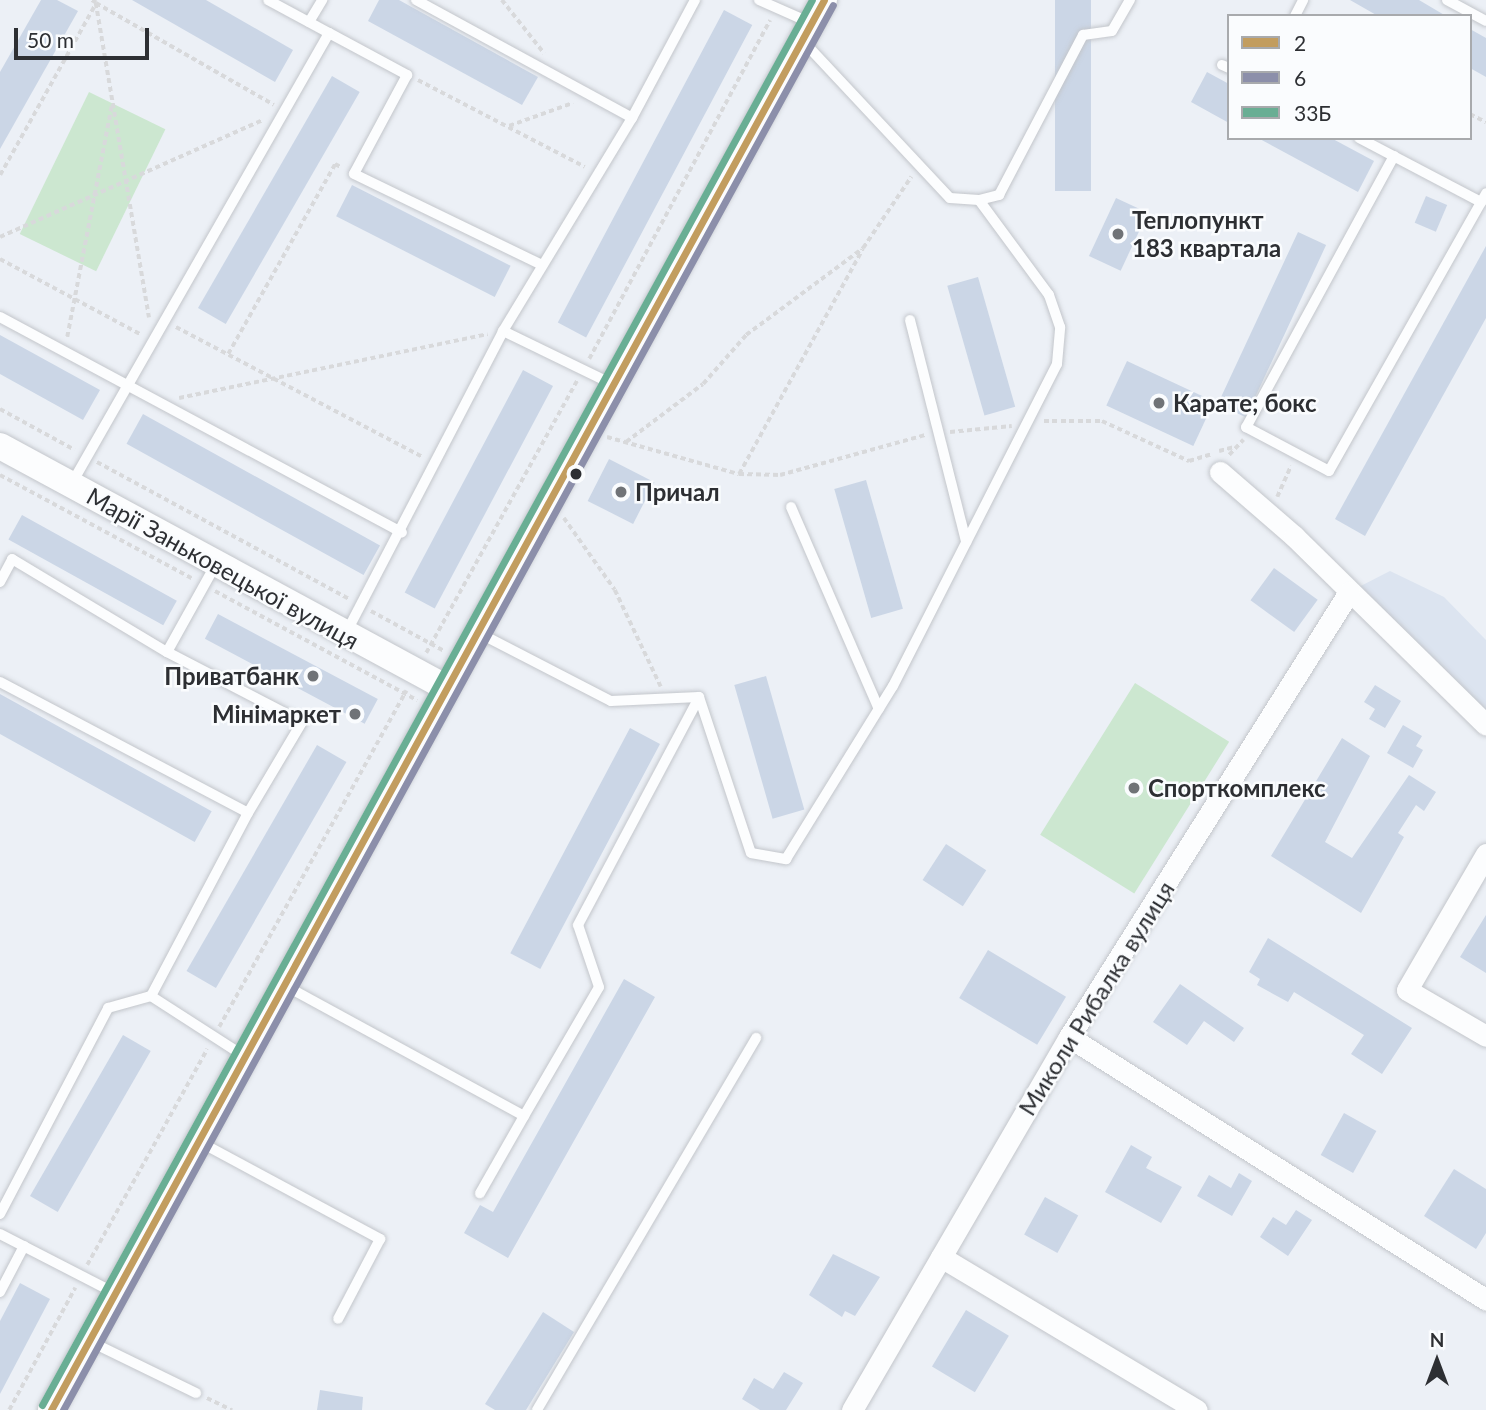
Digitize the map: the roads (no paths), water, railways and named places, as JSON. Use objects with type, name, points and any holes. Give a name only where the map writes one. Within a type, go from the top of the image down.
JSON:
[{"type":"street","points":[[51,1410],[549,497],[824,0]]},
{"type":"street","name":"Марії Заньковецької вулиця","points":[[0,446],[415,674],[447,688]]},
{"type":"street","points":[[1220,472],[1486,725]]},
{"type":"street","name":"Миколи Рибалка вулиця","points":[[852,1410],[1069,1037],[1349,592]]},
{"type":"street","points":[[1486,854],[1407,990],[1486,1036]]},
{"type":"street","points":[[1069,1037],[1486,1300]]},
{"type":"street","points":[[941,1257],[1197,1410]]},
{"type":"lane","points":[[268,0],[407,75],[354,174],[542,265]]},
{"type":"lane","points":[[309,22],[321,0]]},
{"type":"lane","points":[[416,0],[589,97],[632,118]]},
{"type":"lane","points":[[345,635],[402,533],[503,331],[595,173],[632,118],[695,0]]},
{"type":"lane","points":[[760,0],[777,8],[807,32],[950,198],[979,200],[999,195],[1083,35],[1112,30],[1130,0]]},
{"type":"lane","points":[[1447,0],[1472,14]]},
{"type":"lane","points":[[71,485],[329,33]]},
{"type":"lane","points":[[1363,140],[1484,197],[1329,471],[1246,427],[1394,156]]},
{"type":"lane","points":[[699,697],[751,853],[786,859],[879,709],[1030,424],[1057,364],[1058,315],[979,200]]},
{"type":"lane","points":[[0,317],[402,533]]},
{"type":"lane","points":[[910,320],[966,542]]},
{"type":"lane","points":[[503,331],[612,384]]},
{"type":"lane","points":[[791,507],[879,709]]},
{"type":"lane","points":[[0,582],[12,559],[167,652],[302,722],[248,813],[150,996],[108,1007],[0,1214]]},
{"type":"lane","points":[[167,652],[216,564]]},
{"type":"lane","points":[[477,631],[611,701],[699,697]]},
{"type":"lane","points":[[0,682],[248,813]]},
{"type":"lane","points":[[480,1193],[598,987],[578,925],[699,697]]},
{"type":"lane","points":[[284,985],[524,1116]]},
{"type":"lane","points":[[150,996],[245,1056]]},
{"type":"lane","points":[[537,1410],[755,1038]]},
{"type":"lane","points":[[198,1141],[380,1240],[338,1320]]},
{"type":"lane","points":[[0,1234],[115,1293]]},
{"type":"lane","points":[[0,1292],[24,1246]]},
{"type":"lane","points":[[89,1341],[196,1393]]},
{"type":"place","name":"Теплопункт 183 квартала","points":[[1118,234]]},
{"type":"place","name":"Карате; бокс","points":[[1159,403]]},
{"type":"place","name":"Причал","points":[[621,492]]},
{"type":"place","name":"Приватбанк","points":[[313,676]]},
{"type":"place","name":"Мінімаркет","points":[[355,714]]},
{"type":"place","name":"Спорткомплекс","points":[[1134,788]]}]
